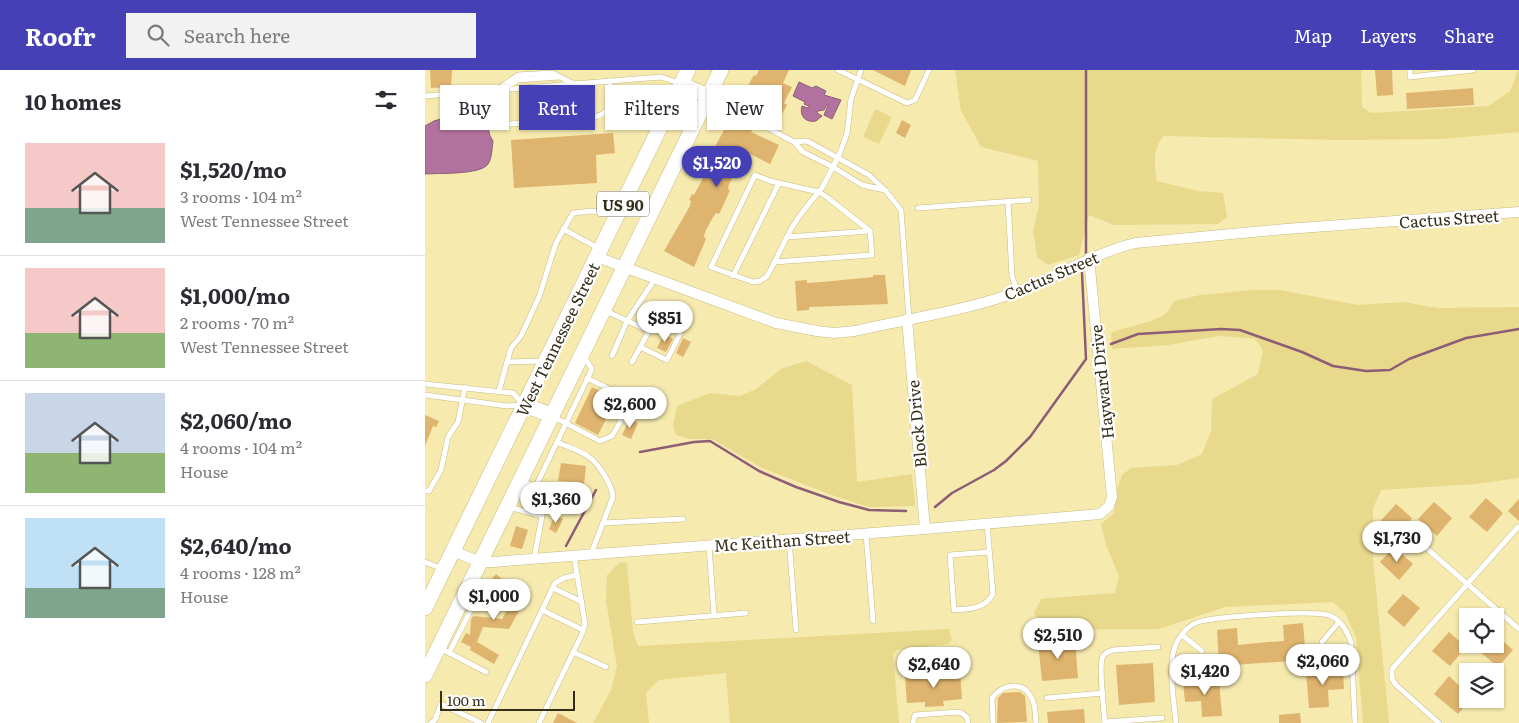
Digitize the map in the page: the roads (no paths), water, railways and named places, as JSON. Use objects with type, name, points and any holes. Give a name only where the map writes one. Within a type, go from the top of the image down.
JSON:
[{"type":"main road","name":"West Tennessee Street","points":[[425,608],[688,70]]},
{"type":"main road","name":"West Tennessee Street","points":[[714,85],[721,70]]},
{"type":"main road","points":[[681,84],[707,96]]},
{"type":"main road","name":"West Tennessee Street","points":[[425,675],[444,650],[473,591],[480,562],[707,98]]},
{"type":"main road","points":[[524,405],[551,416]]},
{"type":"street","name":"Cactus Street","points":[[599,253],[625,267],[655,279],[776,323],[834,333],[855,332],[984,302],[1018,292],[1089,258],[1119,247],[1165,239],[1519,212]]},
{"type":"street","name":"Hayward Drive","points":[[1089,258],[1111,479],[1109,506]]},
{"type":"street","name":"Block Drive","points":[[908,319],[925,529]]},
{"type":"street","name":"Mc Keithan Street","points":[[453,551],[480,562],[534,559],[1100,514],[1109,506]]},
{"type":"lane","points":[[838,70],[907,103],[915,100],[929,70]]},
{"type":"lane","points":[[774,262],[872,255],[870,231],[828,198],[819,192],[779,183],[755,175],[711,267],[753,282],[760,281],[767,276],[774,262],[787,237],[802,211],[819,192],[838,157],[847,133],[851,99],[861,70]]},
{"type":"lane","points":[[1410,70],[1410,77],[1473,70]]},
{"type":"lane","points":[[504,85],[518,75],[552,73],[575,84]]},
{"type":"lane","points":[[566,85],[661,78],[681,84]]},
{"type":"lane","points":[[595,117],[604,114],[608,110],[610,105],[610,81]]},
{"type":"lane","points":[[425,96],[440,95]]},
{"type":"lane","points":[[510,124],[519,123]]},
{"type":"lane","points":[[772,130],[794,142],[803,152],[833,167],[862,185],[885,190]]},
{"type":"lane","points":[[794,142],[807,141],[869,175],[885,190],[901,210],[908,319]]},
{"type":"lane","points":[[815,158],[819,148]]},
{"type":"lane","points":[[850,178],[856,168]]},
{"type":"lane","points":[[733,276],[779,183]]},
{"type":"lane","points":[[918,208],[1029,200]]},
{"type":"lane","points":[[1008,201],[1013,276],[1018,292]]},
{"type":"lane","points":[[499,391],[511,348],[521,336],[539,297],[557,243],[573,213],[592,211],[617,216]]},
{"type":"lane","points":[[563,229],[599,253]]},
{"type":"lane","points":[[787,237],[870,231]]},
{"type":"lane","points":[[612,356],[627,321],[655,279]]},
{"type":"lane","points":[[603,310],[649,331]]},
{"type":"lane","points":[[631,362],[659,312],[685,324],[667,360],[640,348]]},
{"type":"lane","points":[[536,486],[592,369],[581,354]]},
{"type":"lane","points":[[507,362],[546,361]]},
{"type":"lane","points":[[551,416],[600,441],[612,436],[625,412],[627,402],[624,396],[587,378]]},
{"type":"lane","points":[[425,384],[513,393],[524,405]]},
{"type":"lane","points":[[425,491],[429,491],[441,470],[448,437],[458,422],[465,387]]},
{"type":"lane","points":[[562,393],[577,400]]},
{"type":"lane","points":[[425,395],[507,406],[524,405]]},
{"type":"lane","points":[[557,442],[590,457],[604,474],[612,491],[613,497],[591,554]]},
{"type":"lane","points":[[537,445],[552,452]]},
{"type":"lane","points":[[519,482],[536,486],[577,486]]},
{"type":"lane","points":[[507,507],[542,516],[534,559]]},
{"type":"lane","points":[[603,523],[683,519]]},
{"type":"lane","points":[[987,524],[993,594],[981,606],[973,609],[954,610],[950,555],[989,552]]},
{"type":"lane","points":[[1439,723],[1396,685],[1392,679],[1392,670],[1518,527]]},
{"type":"lane","points":[[1408,532],[1519,629]]},
{"type":"lane","points":[[866,534],[873,621]]},
{"type":"lane","points":[[789,539],[795,630]]},
{"type":"lane","points":[[709,546],[714,615]]},
{"type":"lane","points":[[539,723],[585,624],[574,556]]},
{"type":"lane","points":[[425,562],[444,569]]},
{"type":"lane","points":[[488,723],[555,583],[563,578],[577,575]]},
{"type":"lane","points":[[553,588],[582,602]]},
{"type":"lane","points":[[473,591],[503,606]]},
{"type":"lane","points":[[542,610],[583,630]]},
{"type":"lane","points":[[1176,723],[1172,667],[1174,651],[1187,628],[1206,620],[1303,612],[1323,613],[1332,616],[1343,625],[1351,642],[1355,723]]},
{"type":"lane","points":[[637,622],[746,613]]},
{"type":"lane","points":[[1323,662],[1322,642],[1339,622]]},
{"type":"lane","points":[[1182,635],[1202,651]]},
{"type":"lane","points":[[1157,647],[1106,652],[1102,660],[1105,722],[1162,718]]},
{"type":"lane","points":[[444,650],[486,672]]},
{"type":"lane","points":[[573,652],[606,667]]},
{"type":"lane","points":[[993,723],[992,698],[1000,690],[1009,686],[1027,691],[1035,706],[1036,723]]},
{"type":"lane","points":[[1047,698],[1103,693]]},
{"type":"lane","points":[[431,723],[435,720],[441,704],[481,723]]},
{"type":"lane","points":[[913,723],[915,715],[919,714],[959,712],[967,717],[967,723]]},
{"type":"waterway","points":[[1086,70],[1086,255]]},
{"type":"waterway","points":[[935,507],[952,493],[994,470],[1006,461],[1030,437],[1086,359],[1082,273]]},
{"type":"waterway","points":[[1111,344],[1138,334],[1221,329],[1240,330],[1302,352],[1333,366],[1366,371],[1390,370],[1409,359],[1466,338],[1519,329]]},
{"type":"waterway","points":[[640,452],[710,441],[759,471],[796,487],[869,510],[906,511]]},
{"type":"waterway","points":[[566,546],[596,490]]}]
